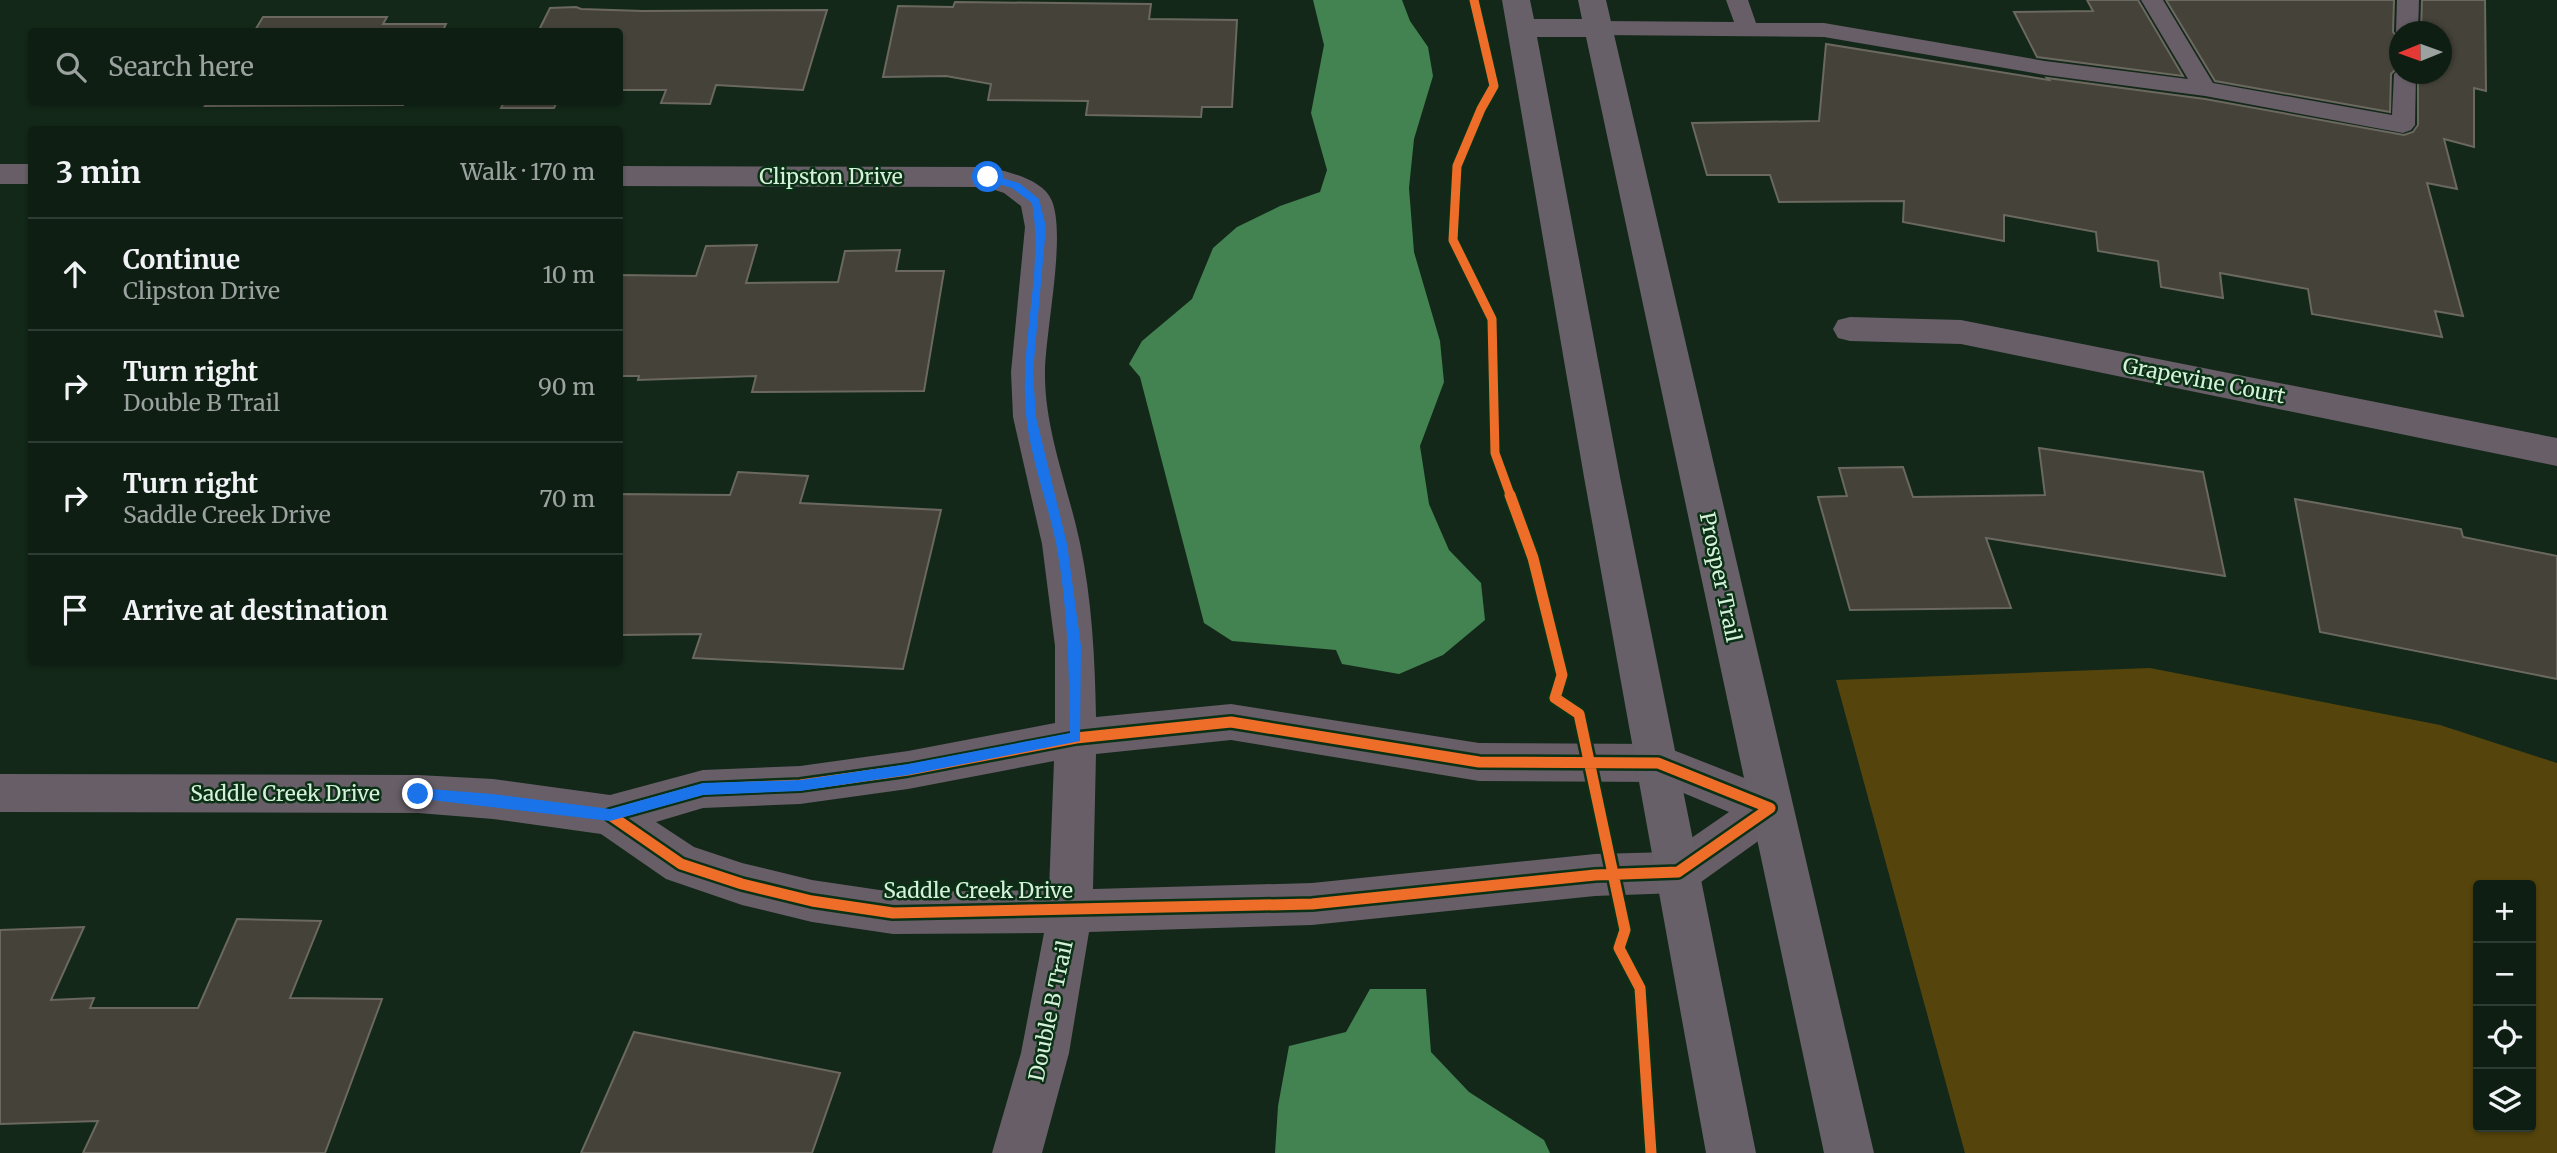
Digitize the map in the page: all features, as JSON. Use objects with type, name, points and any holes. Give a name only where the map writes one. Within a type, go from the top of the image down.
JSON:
[{"type":"main road","points":[[1596,14],[1519,14],[1602,477],[1731,1153]]},
{"type":"main road","name":"Prosper Trail","points":[[1596,14],[1770,808],[1849,1153]]},
{"type":"street","points":[[0,174],[28,174]]},
{"type":"street","name":"Clipston Drive","points":[[623,176],[988,177],[1015,186],[1036,201]]},
{"type":"street","name":"Double B Trail","points":[[1017,1153],[1045,1053],[1070,911],[1076,738],[1075,646],[1061,544],[1031,417],[1028,372],[1041,227],[1036,201]]},
{"type":"street","name":"Grapevine Court","points":[[1850,329],[1961,332],[2557,452]]},
{"type":"street","name":"Saddle Creek Drive","points":[[0,793],[418,794],[492,799],[610,815],[703,789],[800,785],[908,770],[1076,738],[1231,722],[1479,762],[1658,763],[1770,808]]},
{"type":"street","points":[[1678,872],[1770,808]]},
{"type":"street","name":"Saddle Creek Drive","points":[[610,815],[681,864],[741,884],[813,901],[893,913],[1312,904],[1595,875],[1678,872]]},
{"type":"lane","points":[[1737,0],[1747,29]]},
{"type":"lane","points":[[2152,0],[2205,89]]},
{"type":"lane","points":[[2407,21],[2408,0]]},
{"type":"lane","points":[[1596,14],[1747,29],[1824,30],[2045,68],[2205,89],[2403,125],[2405,84]]},
{"type":"shaded area","points":[[1313,0],[1402,0],[1410,21],[1428,47],[1433,76],[1414,139],[1409,188],[1414,252],[1440,341],[1444,382],[1420,446],[1429,504],[1449,550],[1481,583],[1485,620],[1443,655],[1399,674],[1342,664],[1336,650],[1232,641],[1204,623],[1140,377],[1129,364],[1142,341],[1192,299],[1213,248],[1237,227],[1280,206],[1320,192],[1327,170],[1311,113],[1324,45]]},
{"type":"shaded area","points":[[2150,668],[2440,725],[2557,763],[2557,1153],[1965,1153],[1836,680]]},
{"type":"shaded area","points":[[1370,989],[1426,989],[1431,1052],[1469,1092],[1544,1140],[1550,1153],[1275,1153],[1278,1106],[1289,1046],[1346,1032]]},
{"type":"building","points":[[2087,0],[2138,0],[2183,76],[2037,57],[2014,12],[2093,11]]},
{"type":"building","points":[[2166,0],[2394,0],[2393,21],[2389,21],[2390,112],[2215,81]]},
{"type":"building","points":[[2422,0],[2485,0],[2486,91],[2474,88],[2474,147],[2444,139],[2457,189],[2427,183],[2463,316],[2435,311],[2442,337],[2312,314],[2308,289],[2220,273],[2223,298],[2161,287],[2158,261],[2098,251],[2096,232],[2004,215],[2004,241],[1903,222],[1904,201],[1779,202],[1770,175],[1707,175],[1692,123],[1819,121],[1826,44],[2049,80],[2047,78],[2205,99],[2404,135],[2413,132],[2418,125],[2418,84],[2452,84],[2452,21],[2421,21]]},
{"type":"building","points":[[955,2],[1151,4],[1149,19],[1237,20],[1232,107],[1202,107],[1201,117],[1086,115],[1088,101],[988,100],[991,84],[946,76],[883,77],[898,6],[953,7]]},
{"type":"building","points":[[550,8],[643,11],[827,10],[803,90],[716,85],[710,104],[661,103],[666,90],[623,90],[623,28],[540,28]]},
{"type":"building","points":[[263,17],[387,17],[383,24],[446,24],[444,28],[256,28]]},
{"type":"building","points":[[206,105],[403,105],[205,106]]},
{"type":"building","points":[[502,105],[556,105],[554,108],[501,108]]},
{"type":"building","points":[[757,245],[746,283],[838,282],[845,251],[900,250],[896,271],[944,271],[924,391],[752,392],[756,376],[638,380],[639,376],[623,376],[623,275],[696,276],[706,246]]},
{"type":"building","points":[[2039,448],[2203,472],[2225,576],[1986,538],[2011,608],[1850,610],[1818,497],[1847,496],[1839,468],[1903,467],[1913,497],[2045,495]]},
{"type":"building","points":[[738,472],[808,476],[800,503],[941,510],[903,669],[693,658],[701,634],[623,635],[623,494],[730,495]]},
{"type":"building","points":[[2295,499],[2461,529],[2463,537],[2557,556],[2557,679],[2320,632]]},
{"type":"building","points":[[237,919],[321,921],[290,998],[382,999],[325,1153],[83,1153],[98,1121],[0,1124],[0,930],[84,927],[51,1000],[94,998],[90,1008],[198,1008]]},
{"type":"building","points":[[634,1032],[840,1073],[812,1153],[581,1153]]},
{"type":"cycle path","points":[[1474,0],[1494,86],[1481,109],[1457,166],[1453,240],[1492,319],[1495,453],[1533,558],[1562,675],[1555,698],[1579,714],[1625,930],[1619,948],[1640,988],[1651,1153]]},
{"type":"cycle path","points":[[1231,722],[1479,762],[1658,763],[1770,808],[1678,872],[1595,875],[1312,904],[893,913],[812,901],[742,884],[681,864],[610,815],[703,789],[800,785],[908,770],[1076,738],[1231,722]]},
{"type":"route","points":[[418,794],[492,799],[610,815],[703,789],[800,785],[908,770],[1076,738],[1075,646],[1061,544],[1031,417],[1028,372],[1041,227],[1036,201],[1015,186],[988,177]]}]
